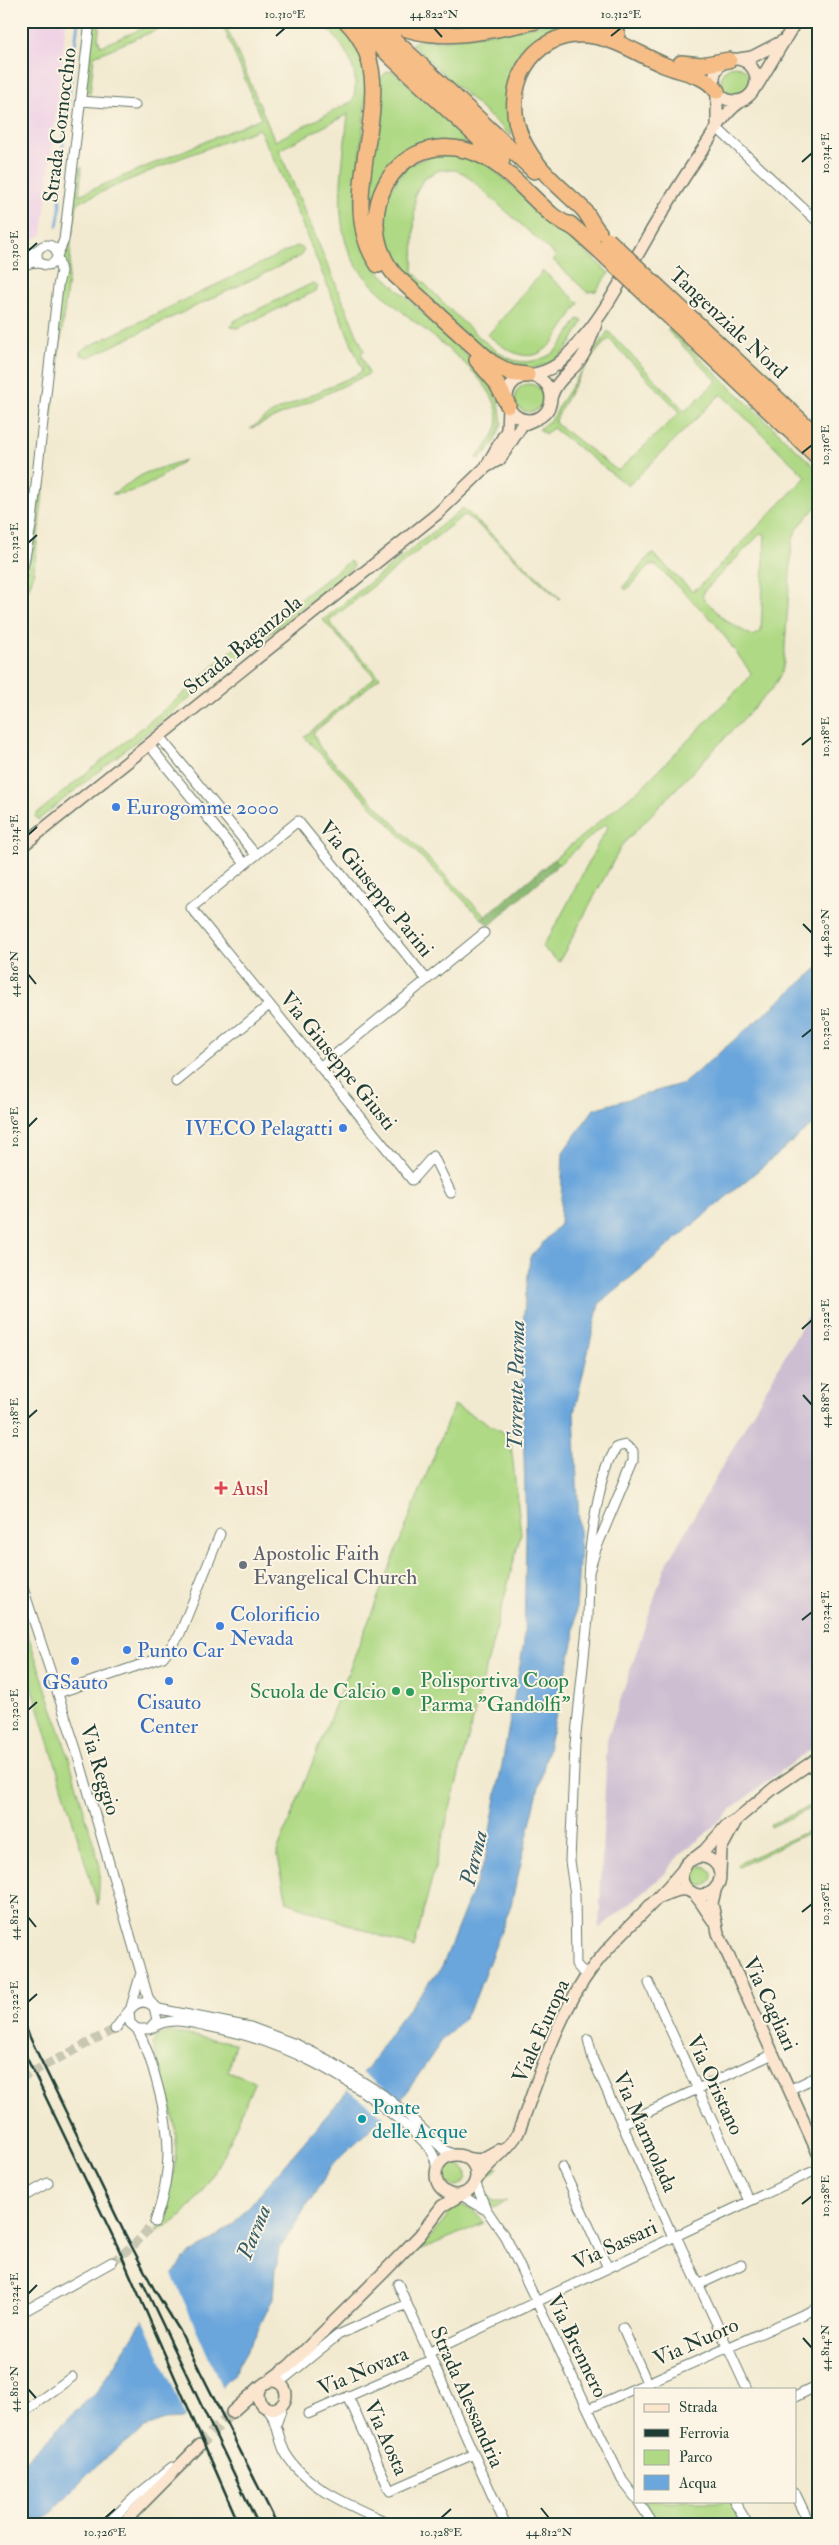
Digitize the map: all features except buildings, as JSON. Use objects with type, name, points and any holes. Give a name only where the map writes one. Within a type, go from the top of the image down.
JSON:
[{"type":"highway","points":[[346,21],[364,46],[373,75],[360,208],[365,242],[372,256],[389,278],[491,374],[508,405]]},
{"type":"highway","points":[[354,21],[578,231]]},
{"type":"highway","points":[[374,21],[602,241],[818,457]]},
{"type":"highway","points":[[387,21],[419,34],[444,36],[469,34],[537,21]]},
{"type":"highway","points":[[583,21],[603,28],[674,62],[701,64],[732,59]]},
{"type":"highway","points":[[602,241],[582,208],[537,164],[519,132],[514,109],[514,93],[521,71],[542,47],[556,40],[571,36],[595,36],[617,43],[669,67],[697,74],[717,91]]},
{"type":"highway","points":[[527,375],[506,371],[484,357],[390,270],[380,253],[375,231],[378,200],[390,178],[410,159],[436,149],[463,149],[495,163],[553,216],[578,231],[602,241]]},
{"type":"highway","name":"Tangenziale Nord","points":[[602,241],[818,437]]},
{"type":"main road","points":[[638,254],[669,200],[717,128],[731,108],[749,95],[796,21]]},
{"type":"main road","points":[[717,128],[715,74],[720,65],[732,59],[752,57],[783,41]]},
{"type":"main road","points":[[717,91],[728,100],[749,95],[757,82],[755,72],[746,62],[732,59]]},
{"type":"main road","name":"Strada Baganzola","points":[[484,469],[507,430],[509,415],[506,398],[509,387],[517,379],[546,371],[563,361],[597,322],[620,283]]},
{"type":"main road","name":"Strada Baganzola","points":[[21,847],[437,514],[484,469],[503,455],[522,425],[546,412],[557,384],[584,354],[591,341],[597,322]]},
{"type":"main road","points":[[527,375],[535,376],[544,382],[549,387],[551,398]]},
{"type":"main road","points":[[508,405],[511,411],[520,418],[534,420]]},
{"type":"main road","name":"Viale Europa","points":[[475,2182],[484,2170],[511,2144],[568,2006],[586,1976],[613,1943],[660,1897],[727,1825],[738,1819],[774,1788],[818,1758]]},
{"type":"main road","name":"Viale Europa","points":[[660,1897],[680,1890],[707,1894],[716,1887],[720,1875],[721,1849],[738,1819]]},
{"type":"main road","points":[[694,1893],[688,1889],[683,1880],[689,1864],[702,1858],[708,1859],[716,1865],[720,1875]]},
{"type":"main road","name":"Via Cagliari","points":[[715,1925],[712,1903],[716,1887]]},
{"type":"main road","name":"Via Cagliari","points":[[694,1893],[701,1900],[715,1925],[818,2153]]},
{"type":"main road","name":"Viale Europa","points":[[460,2156],[480,2160],[494,2152],[505,2142],[523,2117]]},
{"type":"main road","points":[[289,2366],[285,2378],[285,2397],[278,2408],[247,2404],[235,2410],[264,2383],[289,2366],[412,2243],[446,2202],[469,2191],[475,2182],[475,2168],[460,2156],[445,2159],[436,2174],[437,2200],[429,2221]]},
{"type":"main road","points":[[436,2174],[439,2187],[446,2193],[461,2195]]},
{"type":"main road","points":[[264,2383],[278,2382],[285,2397]]},
{"type":"main road","points":[[264,2383],[258,2397],[265,2407]]},
{"type":"main road","points":[[122,2524],[195,2450]]},
{"type":"street","name":"Strada Cornocchio","points":[[21,578],[32,521],[61,271],[57,256],[64,242],[90,21]]},
{"type":"street","points":[[81,101],[135,104]]},
{"type":"street","points":[[717,128],[818,222]]},
{"type":"street","name":"Strada Cornocchio","points":[[21,259],[54,243],[64,232]]},
{"type":"street","points":[[21,266],[34,262],[44,264],[52,264],[57,256],[55,250],[43,247],[37,256],[44,264],[53,271],[58,286]]},
{"type":"street","points":[[149,745],[245,864],[256,855],[160,736]]},
{"type":"street","name":"Via Giuseppe Parini","points":[[256,855],[298,821],[428,980]]},
{"type":"street","name":"Via Giuseppe Giusti","points":[[245,864],[190,908],[412,1180],[433,1156],[451,1193]]},
{"type":"street","points":[[320,1067],[484,933]]},
{"type":"street","points":[[176,1082],[269,1005]]},
{"type":"street","points":[[586,1976],[578,1969],[575,1961],[576,1895],[570,1861],[577,1718],[589,1606],[588,1580],[599,1498],[613,1454],[618,1447],[625,1445],[633,1451],[633,1461],[593,1558],[588,1580]]},
{"type":"street","points":[[58,1693],[163,1658],[179,1636],[220,1534]]},
{"type":"street","name":"Via Reggio","points":[[21,1582],[58,1693],[140,1971],[158,2016],[151,2028],[147,2046]]},
{"type":"street","name":"Via Reggio","points":[[140,1971],[138,1987],[130,2009],[129,2020],[147,2046],[166,2115],[170,2149],[162,2201],[155,2222]]},
{"type":"street","name":"Via Oristano","points":[[649,1983],[749,2201]]},
{"type":"street","points":[[436,2174],[434,2155],[404,2124],[359,2089],[272,2039],[183,2022],[168,2021],[151,2028],[114,2029],[130,2009],[139,2002],[152,2004],[162,2010],[224,2021],[324,2058],[362,2080],[406,2113],[442,2148],[460,2156]]},
{"type":"street","name":"Via Marmolada","points":[[588,2039],[593,2060],[622,2124],[747,2388]]},
{"type":"street","points":[[622,2124],[773,2054]]},
{"type":"street","points":[[789,2090],[818,2076]]},
{"type":"street","points":[[562,2167],[608,2268]]},
{"type":"street","name":"Via Sassari","points":[[430,2357],[536,2302],[818,2169]]},
{"type":"street","name":"Via Brennero","points":[[475,2182],[487,2211],[505,2236],[588,2409],[632,2487]]},
{"type":"street","points":[[21,2198],[48,2183]]},
{"type":"street","name":"Via Brennero","points":[[461,2195],[472,2199],[487,2211]]},
{"type":"street","points":[[21,2313],[112,2262]]},
{"type":"street","points":[[698,2285],[741,2265]]},
{"type":"street","name":"Strada Alessandria","points":[[398,2284],[505,2524]]},
{"type":"street","points":[[285,2378],[338,2335],[407,2304]]},
{"type":"street","name":"Via Nuoro","points":[[648,2386],[818,2308]]},
{"type":"street","points":[[623,2328],[648,2386]]},
{"type":"street","name":"Via Novara","points":[[308,2414],[430,2357]]},
{"type":"street","points":[[21,2414],[72,2377]]},
{"type":"street","points":[[796,2396],[813,2388]]},
{"type":"street","name":"Via Nuoro","points":[[588,2409],[634,2391]]},
{"type":"street","name":"Via Aosta","points":[[348,2396],[390,2491],[474,2454]]},
{"type":"street","points":[[276,2425],[285,2397]]},
{"type":"street","points":[[265,2407],[276,2425],[285,2453],[311,2480],[337,2498],[391,2524]]},
{"type":"street","points":[[107,2524],[142,2491],[195,2450]]},
{"type":"street","points":[[796,2495],[810,2524]]},
{"type":"street","points":[[639,2502],[653,2524]]},
{"type":"street","points":[[735,2502],[748,2524]]},
{"type":"shaded area","points":[[21,21],[66,21],[42,235],[21,245]]},
{"type":"shaded area","points":[[818,1298],[818,1744],[737,1804],[702,1837],[681,1853],[664,1875],[599,1929],[607,1740],[664,1569]]},
{"type":"green space","points":[[93,21],[100,21],[98,39],[101,46],[160,21],[178,21],[94,56],[90,94],[86,91]]},
{"type":"green space","points":[[221,21],[224,21],[275,141],[353,101],[355,78],[353,67],[343,47],[320,21],[339,21],[352,35],[368,76],[356,201],[378,271],[457,345],[488,380],[499,402],[502,423],[494,443],[480,459],[476,458],[490,441],[497,426],[498,420],[493,399],[479,378],[459,358],[385,297],[365,277],[351,256],[345,240],[341,205],[342,168],[348,114],[279,150],[364,351],[361,354],[369,374],[250,429],[272,413],[360,373],[362,369],[284,181],[259,129],[173,161],[81,201],[77,204],[72,236],[68,233],[80,167],[82,167],[79,195],[261,118]]},
{"type":"green space","points":[[553,23],[572,24],[579,27],[562,31],[549,37],[530,51],[516,68],[508,89],[507,102],[511,136],[411,44],[419,40],[440,41]]},
{"type":"green space","points":[[735,66],[745,70],[749,80],[745,90],[735,94],[725,90],[721,80],[725,70]]},
{"type":"green space","points":[[388,71],[396,73],[467,140],[463,143],[429,145],[370,203],[368,202],[379,79]]},
{"type":"green space","points":[[439,153],[484,161],[609,273],[596,291],[587,292],[553,260],[556,256],[465,174],[456,170],[439,170],[424,178],[415,194],[413,272],[476,334],[502,355],[513,360],[522,362],[532,361],[550,355],[562,343],[578,319],[583,321],[571,343],[561,355],[549,364],[530,369],[509,367],[449,321],[385,254],[382,201],[408,165]]},
{"type":"green space","points":[[68,242],[71,242],[70,263],[48,445],[45,440],[63,255]]},
{"type":"green space","points":[[297,246],[304,249],[301,256],[89,357],[81,355],[80,352],[85,348]]},
{"type":"green space","points":[[543,271],[579,303],[553,342],[544,351],[533,355],[521,355],[506,348],[488,335]]},
{"type":"green space","points":[[313,283],[318,287],[316,291],[238,328],[231,327],[234,321]]},
{"type":"green space","points":[[669,329],[818,470],[818,504],[796,530],[792,542],[782,672],[772,689],[622,845],[559,962],[542,947],[560,918],[608,827],[605,824],[559,864],[554,859],[644,785],[748,679],[751,673],[715,623],[656,565],[650,565],[626,590],[623,587],[652,553],[692,591],[699,587],[806,477],[721,394],[628,486],[553,428],[545,434],[539,429],[554,417],[561,402],[608,331],[685,411],[717,381],[667,330]],"holes":[[[609,339],[680,412],[618,471],[555,423],[579,378],[595,354]],[[761,533],[765,534],[761,632],[752,636],[725,620],[702,597],[705,590]]]},
{"type":"green space","points":[[529,384],[539,388],[543,398],[539,408],[529,412],[519,408],[515,398],[519,388]]},
{"type":"green space","points":[[185,460],[151,483],[133,491],[112,494],[145,473]]},
{"type":"green space","points":[[45,475],[33,577],[21,606],[21,592],[33,546],[41,477]]},
{"type":"green space","points":[[463,508],[560,598],[474,521],[464,515],[329,621],[340,636],[380,677],[313,733],[320,748],[485,916],[482,919],[304,737],[375,677],[323,620]]},
{"type":"green space","points":[[350,561],[354,566],[38,820],[35,815],[181,696],[221,659]]},
{"type":"green space","points":[[554,859],[559,864],[489,926],[482,919]]},
{"type":"green space","name":"Polisportiva Coop Parma \"Gandolfi\"","points":[[454,1405],[510,1436],[521,1533],[414,1948],[287,1902],[277,1852]]},
{"type":"green space","points":[[21,1614],[68,1755],[100,1866],[98,1905],[21,1649]]},
{"type":"green space","points":[[818,1802],[818,1805],[771,1827],[770,1825]]},
{"type":"green space","points":[[818,1826],[818,1828],[739,1867],[738,1864]]},
{"type":"green space","points":[[702,1866],[709,1869],[712,1876],[709,1883],[702,1886],[695,1883],[692,1876],[695,1869]]},
{"type":"green space","points":[[170,2032],[235,2043],[228,2071],[255,2081],[224,2152],[205,2186],[182,2216],[156,2232],[172,2179],[176,2157],[176,2133],[171,2107],[153,2044],[159,2035]]},
{"type":"green space","points":[[455,2164],[463,2167],[466,2175],[463,2183],[455,2186],[447,2183],[444,2175],[447,2167]]},
{"type":"green space","points":[[496,2166],[498,2168],[485,2180],[485,2191],[493,2201],[507,2201],[493,2208],[486,2197],[483,2186],[484,2181],[490,2171]]},
{"type":"green space","points":[[457,2204],[471,2208],[484,2223],[420,2250]]},
{"type":"green space","points":[[645,2502],[730,2502],[744,2524],[659,2524]]},
{"type":"water","name":"Parma","points":[[818,968],[818,1120],[599,1304],[574,1413],[580,1547],[574,1639],[511,1905],[475,1999],[464,2018],[443,2039],[402,2099],[333,2164],[279,2250],[275,2269],[273,2298],[255,2336],[232,2376],[192,2414],[182,2419],[164,2420],[145,2428],[97,2465],[40,2524],[21,2524],[21,2464],[97,2391],[183,2259],[233,2225],[369,2066],[399,2020],[442,1967],[485,1859],[524,1642],[526,1533],[521,1341],[530,1257],[560,1224],[563,1152],[594,1109],[684,1083]]},
{"type":"pier","points":[[361,2072],[402,2102],[386,2118],[346,2089]]},
{"type":"pier","points":[[171,2272],[223,2390],[187,2419],[142,2316]]},
{"type":"waterway","points":[[57,226],[60,210],[60,170],[78,21]]},
{"type":"tunnel","points":[[21,2078],[115,2029]]},
{"type":"tunnel","points":[[112,2262],[135,2244],[155,2222]]},
{"type":"tunnel","points":[[199,2446],[232,2412]]},
{"type":"railway","points":[[21,2019],[123,2230],[154,2289],[180,2331],[277,2524]]},
{"type":"railway","points":[[21,2046],[117,2245],[239,2524]]},
{"type":"railway","points":[[142,2281],[258,2524]]},
{"type":"place","name":"Eurogomme 2000","points":[[116,807]]},
{"type":"place","name":"IVECO Pelagatti","points":[[343,1128]]},
{"type":"place","name":"Ausl","points":[[221,1488]]},
{"type":"place","name":"Apostolic Faith Evangelical Church","points":[[243,1565]]},
{"type":"place","name":"Colorificio Nevada","points":[[220,1626]]},
{"type":"place","name":"Punto Car","points":[[127,1650]]},
{"type":"place","name":"GSauto","points":[[75,1661]]},
{"type":"place","name":"Cisauto Center","points":[[169,1681]]},
{"type":"place","name":"Scuola de Calcio","points":[[396,1691]]},
{"type":"place","name":"Polisportiva Coop Parma \"Gandolfi\"","points":[[410,1692]]},
{"type":"place","name":"Ponte delle Acque","points":[[362,2119]]},
{"type":"water label","name":"Torrente Parma","points":[[516,1385]]}]
